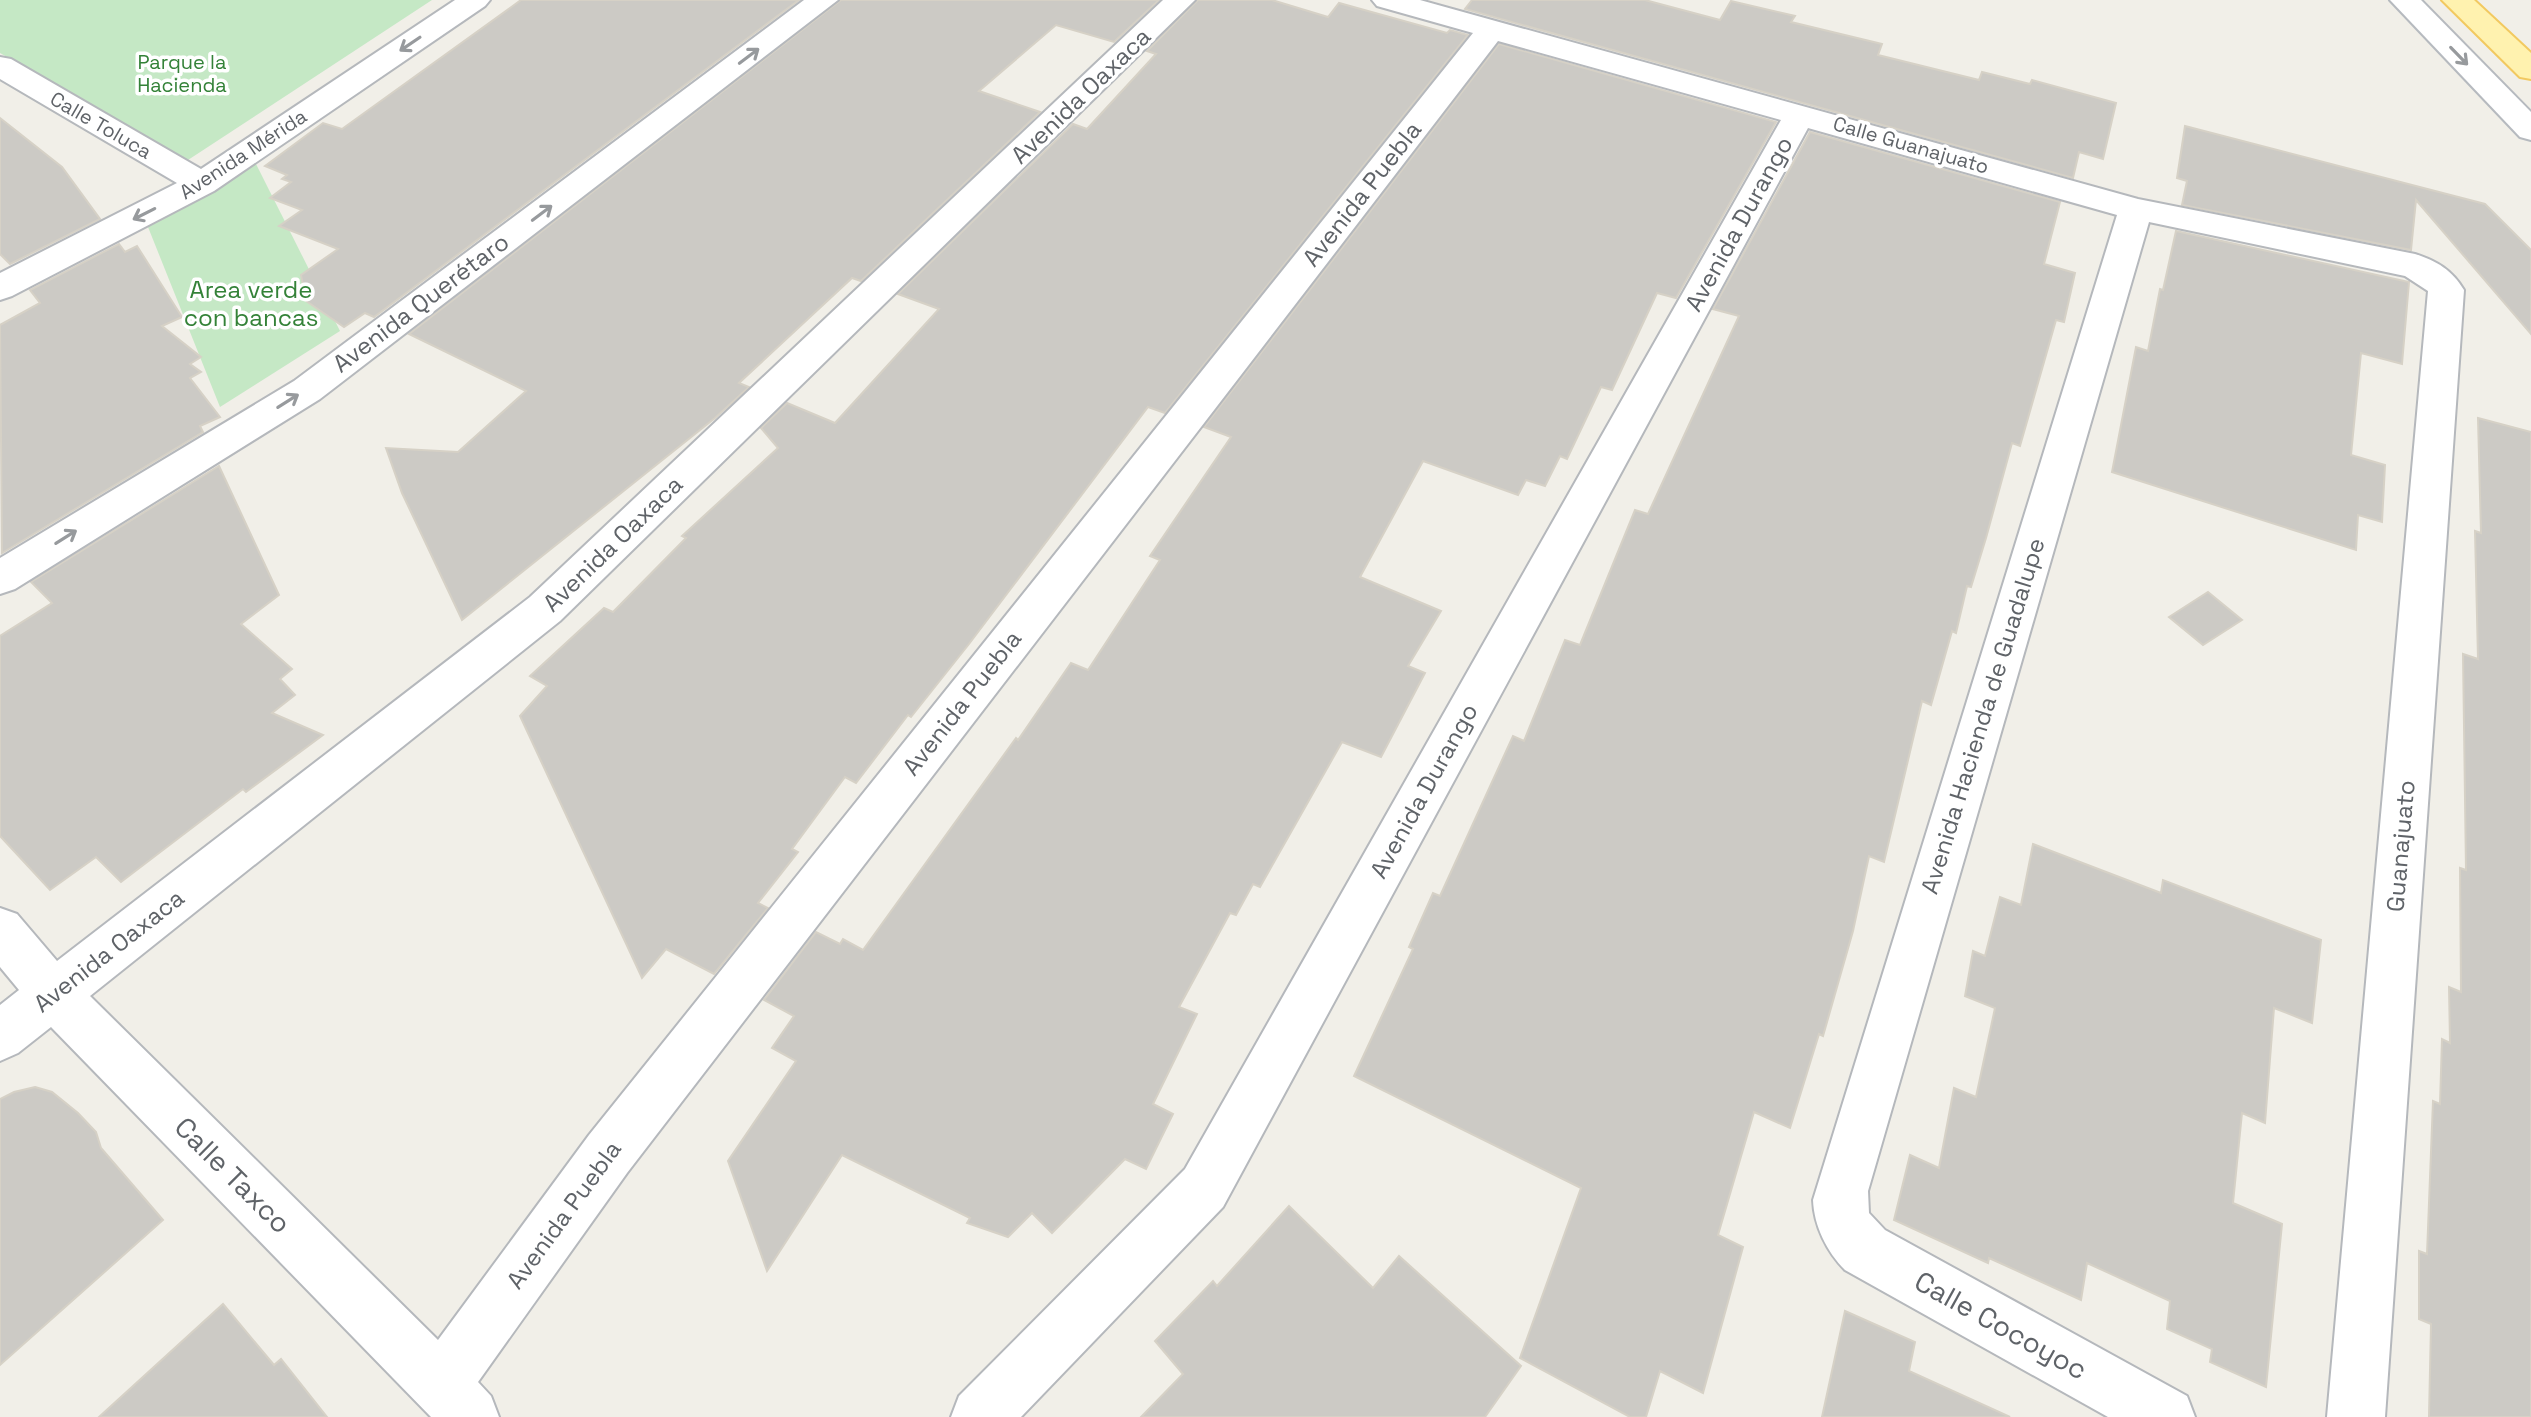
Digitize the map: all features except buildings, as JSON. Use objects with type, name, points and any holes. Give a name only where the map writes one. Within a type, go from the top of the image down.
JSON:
[{"type":"main road","points":[[2457,0],[2531,70]]},
{"type":"street","name":"Avenida Mérida","points":[[0,288],[202,184],[475,0]]},
{"type":"street","name":"Avenida Querétaro","points":[[0,578],[307,390],[823,0]]},
{"type":"street","name":"Avenida Oaxaca","points":[[0,1036],[545,609],[1180,0]]},
{"type":"street","name":"Calle Guanajuato","points":[[1387,0],[2136,209],[2415,266],[2437,278]]},
{"type":"street","points":[[2405,0],[2531,130]]},
{"type":"street","name":"Avenida Puebla","points":[[456,1400],[608,1154],[1491,30]]},
{"type":"street","name":"Calle Toluca","points":[[0,66],[202,184]]},
{"type":"street","name":"Avenida Durango","points":[[980,1417],[1204,1188],[1800,114]]},
{"type":"street","name":"Avenida Hacienda de Guadalupe","points":[[1844,1224],[1839,1206],[1841,1191],[2136,209]]},
{"type":"street","name":"Guanajuato","points":[[2356,1417],[2446,290],[2437,278]]},
{"type":"street","name":"Calle Taxco","points":[[0,930],[53,994],[456,1400]]},
{"type":"street","name":"Calle Cocoyoc","points":[[1844,1224],[1851,1239],[1865,1250],[2166,1417]]},
{"type":"green space","name":"Parque la Hacienda","points":[[0,0],[432,0],[188,160],[0,53]]},
{"type":"green space","name":"Area verde con bancas","points":[[252,156],[340,331],[220,407],[144,217]]}]
